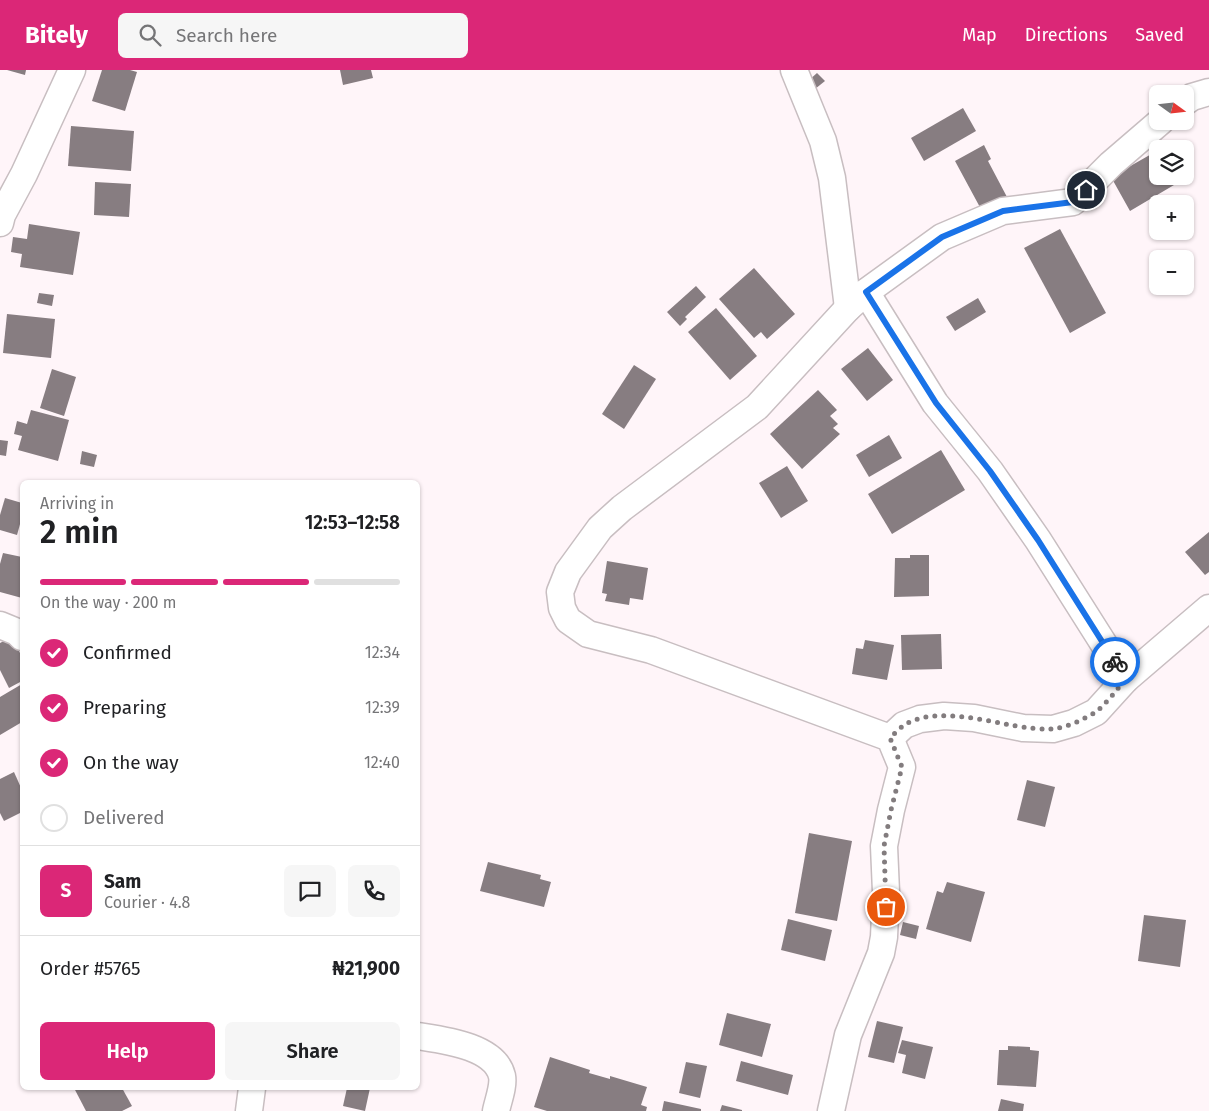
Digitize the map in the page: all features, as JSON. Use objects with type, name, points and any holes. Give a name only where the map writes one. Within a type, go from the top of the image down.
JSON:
[{"type":"street","points":[[0,223],[72,70]]},
{"type":"street","points":[[794,70],[823,141],[857,300],[990,471],[1038,540],[1126,679]]},
{"type":"street","points":[[1194,96],[1209,92]]},
{"type":"street","points":[[831,1111],[848,1035],[881,953],[884,936],[886,892],[884,846],[902,767],[890,738],[651,650],[588,634],[568,620],[562,608],[560,592],[568,572],[600,528],[622,508],[757,407],[857,300],[942,237],[1003,211],[1073,202],[1151,130]]},
{"type":"street","points":[[890,738],[904,726],[920,719],[944,716],[974,718],[1023,728],[1053,729],[1074,723],[1096,712],[1126,679],[1209,608]]},
{"type":"street","points":[[0,625],[20,635]]},
{"type":"street","points":[[420,1036],[449,1041],[483,1053],[497,1065],[502,1078],[496,1111]]},
{"type":"street","points":[[248,1111],[252,1090]]},
{"type":"building","points":[[7,70],[26,70],[25,75]]},
{"type":"building","points":[[102,70],[130,70],[137,72],[125,111],[92,101]]},
{"type":"building","points":[[340,70],[371,70],[373,78],[343,85]]},
{"type":"building","points":[[817,73],[825,81],[815,89],[808,81]]},
{"type":"building","points":[[963,108],[976,131],[924,161],[911,138]]},
{"type":"building","points":[[71,126],[134,131],[131,171],[68,166]]},
{"type":"building","points":[[984,145],[991,159],[988,161],[1007,197],[982,211],[955,161]]},
{"type":"building","points":[[1149,155],[1149,185],[1174,185],[1157,195],[1149,195],[1149,200],[1130,211],[1111,177]]},
{"type":"building","points":[[95,182],[131,184],[129,217],[94,215]]},
{"type":"building","points":[[29,224],[80,232],[73,275],[20,267],[22,254],[11,252],[13,237],[27,239]]},
{"type":"building","points":[[1060,229],[1106,313],[1070,333],[1024,248]]},
{"type":"building","points":[[754,268],[795,314],[767,339],[761,332],[754,338],[719,299]]},
{"type":"building","points":[[696,286],[706,297],[685,317],[687,319],[680,326],[667,312]]},
{"type":"building","points":[[39,293],[54,295],[52,306],[37,303]]},
{"type":"building","points":[[978,298],[986,312],[955,331],[946,317]]},
{"type":"building","points":[[716,308],[757,356],[730,380],[688,332]]},
{"type":"building","points":[[7,314],[55,319],[51,358],[3,353]]},
{"type":"building","points":[[868,348],[893,380],[867,401],[841,369]]},
{"type":"building","points":[[634,365],[656,379],[624,429],[602,414]]},
{"type":"building","points":[[52,369],[76,377],[64,416],[40,408]]},
{"type":"building","points":[[818,390],[837,410],[830,416],[838,424],[833,428],[840,434],[802,469],[770,434]]},
{"type":"building","points":[[31,410],[69,420],[58,461],[18,450],[22,436],[14,434],[17,421],[27,424]]},
{"type":"building","points":[[889,435],[902,458],[869,477],[856,455]]},
{"type":"building","points":[[0,440],[8,441],[6,456],[0,455]]},
{"type":"building","points":[[941,450],[965,490],[892,534],[868,494]]},
{"type":"building","points":[[82,451],[97,455],[94,467],[80,464]]},
{"type":"building","points":[[787,466],[808,501],[781,518],[759,483]]},
{"type":"building","points":[[5,498],[20,502],[20,524],[17,535],[0,530],[0,515]]},
{"type":"building","points":[[1209,532],[1209,572],[1205,575],[1185,552]]},
{"type":"building","points":[[3,553],[20,557],[20,597],[0,592],[0,564]]},
{"type":"building","points":[[910,555],[929,555],[929,596],[894,597],[895,558],[910,558]]},
{"type":"building","points":[[607,561],[648,568],[643,600],[630,598],[629,605],[605,601],[607,594],[602,593]]},
{"type":"building","points":[[941,634],[942,669],[902,670],[901,635]]},
{"type":"building","points":[[12,637],[20,653],[20,682],[9,688],[0,670],[0,643]]},
{"type":"building","points":[[865,640],[894,645],[887,680],[852,674],[856,648],[863,649]]},
{"type":"building","points":[[20,685],[20,723],[0,735],[0,697]]},
{"type":"building","points":[[14,772],[20,786],[20,813],[4,821],[0,813],[0,779]]},
{"type":"building","points":[[1027,780],[1055,787],[1045,827],[1017,820]]},
{"type":"building","points":[[809,833],[852,841],[837,921],[795,913]]},
{"type":"building","points":[[488,862],[541,875],[540,879],[551,882],[544,907],[480,891]]},
{"type":"building","points":[[947,882],[985,892],[971,942],[926,929],[937,891],[943,893]]},
{"type":"building","points":[[1144,915],[1186,920],[1180,967],[1138,961]]},
{"type":"building","points":[[788,919],[832,930],[825,961],[781,950]]},
{"type":"building","points":[[903,922],[919,926],[916,939],[900,935]]},
{"type":"building","points":[[727,1013],[771,1024],[762,1057],[719,1045]]},
{"type":"building","points":[[877,1021],[903,1027],[894,1063],[868,1057]]},
{"type":"building","points":[[902,1040],[933,1047],[925,1079],[902,1073],[906,1055],[898,1053]]},
{"type":"building","points":[[1008,1046],[1030,1047],[1030,1050],[1039,1051],[1036,1087],[997,1085],[999,1050],[1008,1050]]},
{"type":"building","points":[[550,1057],[590,1070],[589,1073],[610,1079],[610,1076],[647,1087],[641,1105],[647,1107],[646,1111],[547,1111],[534,1107]]},
{"type":"building","points":[[741,1061],[793,1075],[788,1095],[736,1081]]},
{"type":"building","points":[[686,1062],[707,1066],[700,1098],[679,1093]]},
{"type":"building","points":[[75,1090],[123,1090],[132,1106],[122,1111],[86,1111]]},
{"type":"building","points":[[347,1090],[370,1090],[365,1111],[343,1106]]},
{"type":"building","points":[[1001,1099],[1024,1104],[1023,1111],[998,1111]]},
{"type":"building","points":[[664,1101],[701,1109],[701,1111],[662,1111]]},
{"type":"building","points":[[722,1105],[742,1110],[742,1111],[720,1111]]},
{"type":"way so far","points":[[886,907],[885,835],[902,767],[890,738],[904,726],[920,719],[944,716],[974,718],[1023,728],[1053,729],[1074,723],[1096,712],[1126,679],[1115,662]]},
{"type":"route","points":[[1086,190],[1073,202],[1003,211],[942,237],[866,292],[936,403],[990,471],[1038,540],[1115,662]]}]
